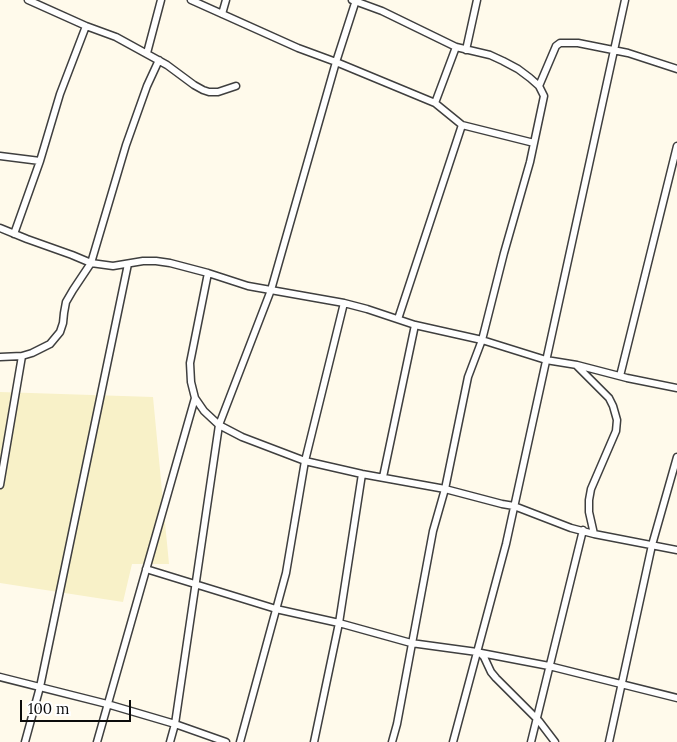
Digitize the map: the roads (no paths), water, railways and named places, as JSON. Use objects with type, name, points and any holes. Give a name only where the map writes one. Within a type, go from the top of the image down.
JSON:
[{"type":"street","points":[[28,0],[116,37],[160,60],[194,85],[209,92],[218,92],[236,86]]},
{"type":"street","points":[[147,53],[161,0]]},
{"type":"street","points":[[191,0],[298,48],[435,103],[462,125],[534,143]]},
{"type":"street","points":[[222,14],[226,0]]},
{"type":"street","points":[[170,742],[175,724],[219,425],[270,290],[355,0],[456,47],[496,57],[518,69],[539,86],[544,96],[534,143],[482,340],[468,378],[445,489],[433,532],[392,742]]},
{"type":"street","points":[[466,50],[477,0]]},
{"type":"street","points":[[453,742],[506,544],[625,0]]},
{"type":"street","points":[[14,234],[40,161],[60,94],[86,26]]},
{"type":"street","points":[[539,86],[556,46],[560,42],[578,43],[628,53],[677,69]]},
{"type":"street","points":[[435,103],[456,47]]},
{"type":"street","points":[[0,357],[22,356],[32,353],[50,344],[60,332],[66,302],[91,263],[126,145],[147,86],[160,60]]},
{"type":"street","points":[[398,319],[462,125]]},
{"type":"street","points":[[620,376],[677,146]]},
{"type":"street","points":[[0,156],[40,161]]},
{"type":"street","points":[[0,228],[91,263],[114,266],[143,261],[170,263],[248,286],[344,303],[416,325],[482,340],[546,360],[677,388]]},
{"type":"street","points":[[25,742],[40,687],[128,264]]},
{"type":"street","points":[[208,273],[190,362],[191,382],[195,398],[204,411],[219,425],[242,437],[305,461],[362,474],[445,489],[514,506],[571,528],[677,550]]},
{"type":"street","points":[[240,742],[286,572],[305,461],[344,303]]},
{"type":"street","points":[[383,477],[416,325]]},
{"type":"street","points":[[0,485],[22,356]]},
{"type":"street","points":[[576,365],[609,398],[617,420],[616,431],[589,500],[589,512],[594,534]]},
{"type":"street","points":[[97,742],[195,398]]},
{"type":"street","points":[[609,742],[652,545],[677,457]]},
{"type":"street","points":[[314,742],[338,624],[362,474]]},
{"type":"street","points":[[531,742],[583,530]]},
{"type":"street","points":[[146,569],[276,609],[411,643],[477,652],[549,666],[677,698]]},
{"type":"street","points":[[477,652],[484,656],[491,672],[555,742]]},
{"type":"street","points":[[0,677],[107,704],[175,724],[226,742]]}]
